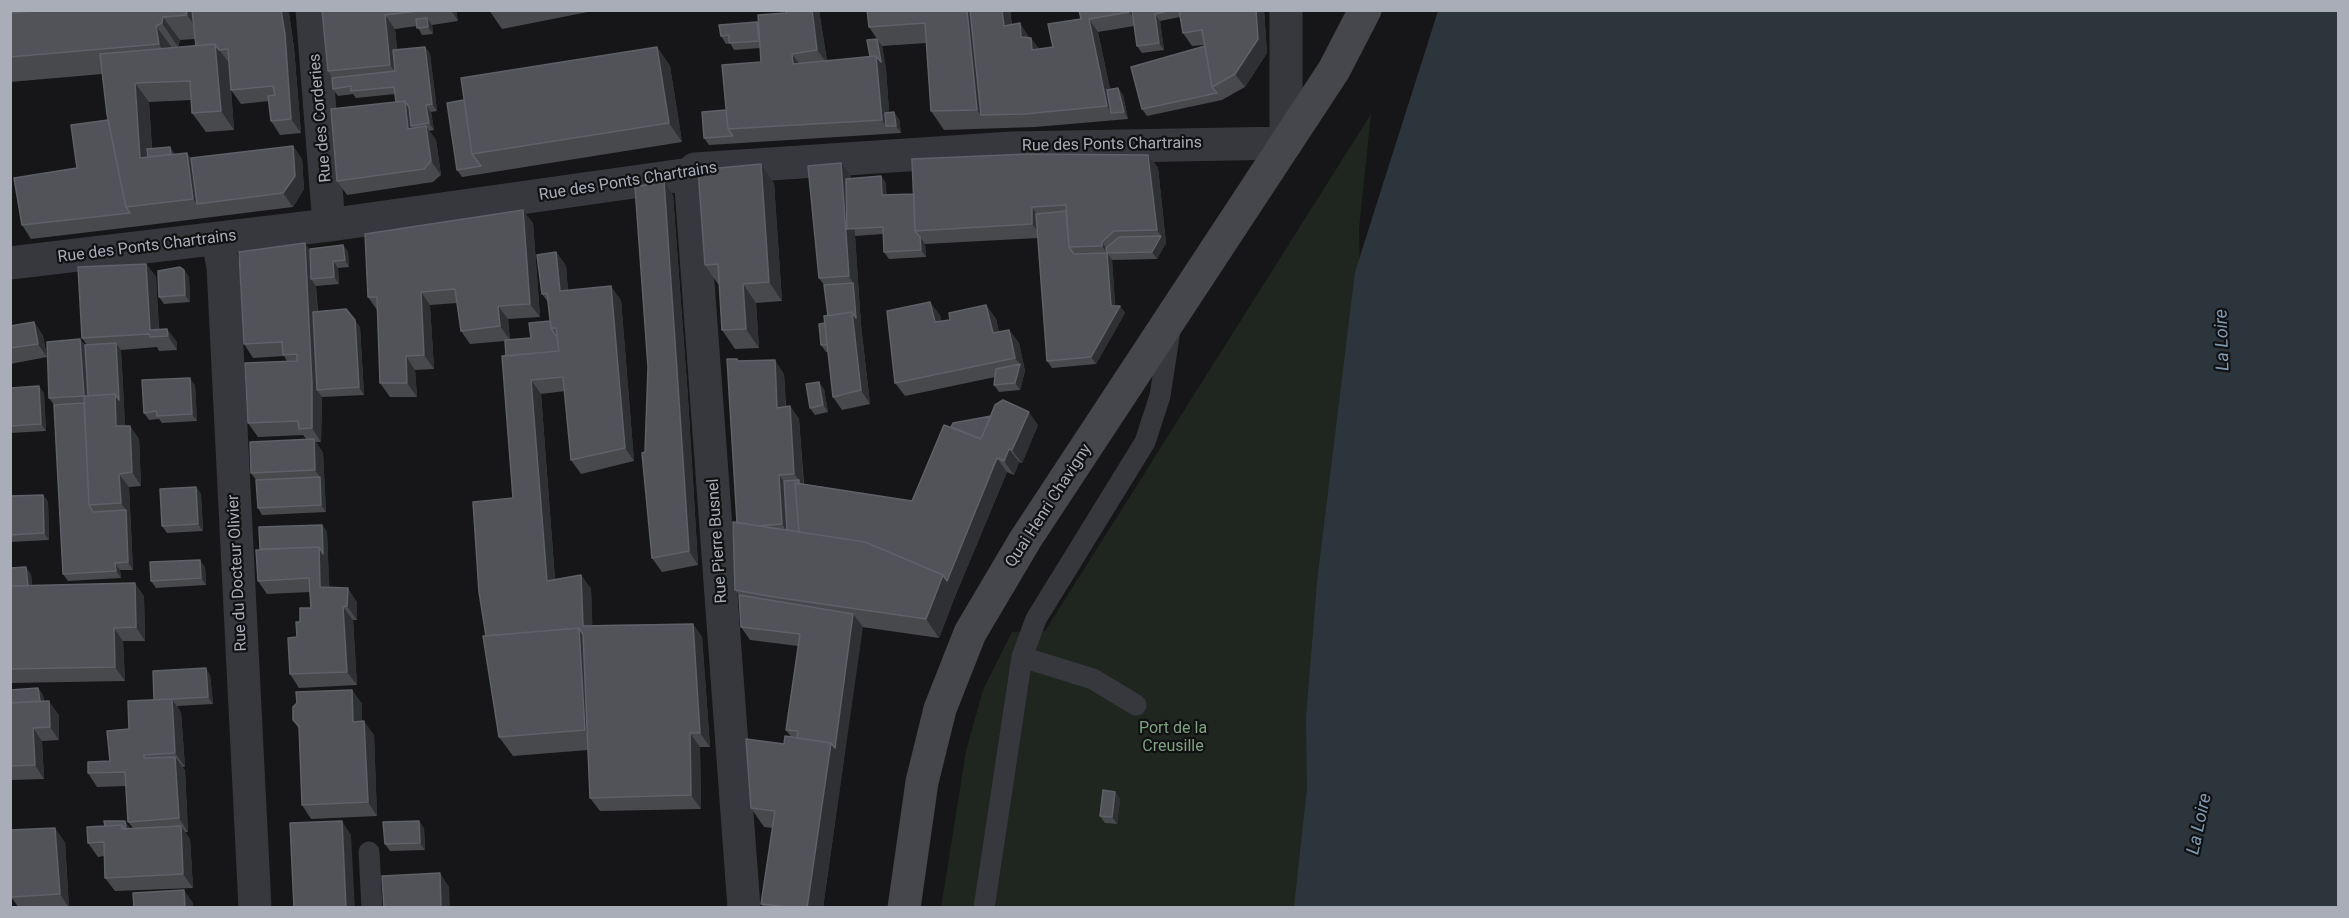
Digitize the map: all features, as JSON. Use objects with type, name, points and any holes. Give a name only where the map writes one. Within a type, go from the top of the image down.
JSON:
[{"type":"main road","name":"Quai Henri Chavigny","points":[[904,908],[922,782],[940,709],[970,633],[1025,540],[1334,70],[1365,10]]},
{"type":"street","name":"Rue des Corderies","points":[[312,10],[329,225]]},
{"type":"street","points":[[1286,10],[1286,143]]},
{"type":"street","name":"Rue des Ponts Chartrains","points":[[10,263],[329,225],[690,174],[696,169],[1012,148],[1286,143]]},
{"type":"street","name":"Rue Pierre Busnel","points":[[690,174],[744,908]]},
{"type":"street","name":"Rue du Docteur Olivier","points":[[218,239],[223,267],[255,908]]},
{"type":"lane","points":[[984,908],[1022,657],[1036,620],[1145,442],[1160,396],[1174,314]]},
{"type":"lane","points":[[1022,657],[1093,679],[1136,705]]},
{"type":"lane","points":[[369,852],[372,908]]},
{"type":"green space","name":"Port de la Creusille","points":[[1371,114],[1359,229],[1361,318],[1318,907],[941,908],[966,751],[983,690],[1012,632],[1045,631]]},
{"type":"water","name":"La Loire","points":[[1438,11],[2338,11],[2338,907],[1294,907],[1307,788],[1306,718],[1317,582],[1355,272]]},
{"type":"building","points":[[44,10],[186,10],[187,15],[163,17],[162,23],[156,26],[159,44],[10,57],[10,13]]},
{"type":"building","points":[[192,10],[281,10],[291,119],[271,121],[268,96],[275,95],[273,86],[231,90],[228,49],[219,50],[215,44],[196,46]]},
{"type":"building","points":[[322,10],[426,10],[385,15],[390,65],[328,71]]},
{"type":"building","points":[[786,10],[812,10],[817,50],[792,54],[793,64],[876,56],[882,120],[728,129],[722,65],[761,62],[758,15],[786,13]]},
{"type":"building","points":[[867,10],[967,10],[977,110],[931,111],[925,23],[869,27]]},
{"type":"building","points":[[970,10],[1002,10],[1004,26],[1020,23],[1021,37],[1031,38],[1032,50],[1053,47],[1048,24],[1081,19],[1079,10],[1129,10],[1129,12],[1089,19],[1107,106],[1025,114],[981,115]]},
{"type":"building","points":[[1132,10],[1172,10],[1155,14],[1159,43],[1137,46]]},
{"type":"building","points":[[1179,10],[1256,10],[1258,39],[1235,74],[1212,87],[1202,30],[1183,33]]},
{"type":"building","points":[[427,18],[428,27],[417,28],[416,19]]},
{"type":"building","points":[[757,22],[759,41],[729,43],[729,35],[721,36],[719,25]]},
{"type":"building","points":[[877,39],[881,62],[876,56],[870,56],[867,40]]},
{"type":"building","points":[[215,44],[221,111],[192,113],[190,81],[135,83],[140,158],[187,153],[193,199],[126,207],[107,114],[100,54]]},
{"type":"building","points":[[1205,46],[1212,87],[1217,93],[1142,109],[1131,67]]},
{"type":"building","points":[[425,47],[432,104],[426,105],[429,123],[411,126],[409,107],[405,101],[396,102],[394,87],[351,91],[351,86],[333,89],[332,78],[395,71],[393,50]]},
{"type":"building","points":[[657,47],[669,123],[472,154],[461,78]]},
{"type":"building","points":[[1118,88],[1124,112],[1111,113],[1107,90]]},
{"type":"building","points":[[464,100],[472,154],[481,166],[457,170],[447,103]]},
{"type":"building","points":[[405,101],[408,129],[426,126],[431,161],[424,169],[337,181],[331,109]]},
{"type":"building","points":[[726,110],[728,129],[733,136],[704,138],[702,112]]},
{"type":"building","points":[[894,112],[896,126],[886,126],[885,113]]},
{"type":"building","points":[[108,120],[126,207],[130,213],[22,225],[14,178],[77,168],[71,125]]},
{"type":"building","points":[[293,146],[295,176],[283,193],[197,204],[191,158]]},
{"type":"building","points":[[170,147],[171,154],[148,157],[147,149]]},
{"type":"building","points":[[1028,154],[1148,155],[1157,230],[1114,231],[1102,242],[1102,246],[1069,247],[1066,205],[1032,207],[1032,224],[915,231],[912,159]]},
{"type":"building","points":[[841,163],[849,276],[819,278],[808,166]]},
{"type":"building","points":[[761,164],[769,282],[743,284],[746,329],[722,330],[718,264],[705,265],[698,170]]},
{"type":"building","points":[[881,176],[882,195],[914,194],[915,231],[920,237],[921,250],[884,252],[883,227],[847,229],[846,179]]},
{"type":"building","points":[[664,181],[689,551],[652,558],[642,453],[645,452],[648,367],[635,187]]},
{"type":"building","points":[[523,210],[530,304],[498,306],[500,326],[461,331],[455,289],[421,292],[424,355],[406,356],[407,383],[380,383],[377,297],[368,297],[365,234]]},
{"type":"building","points":[[1066,211],[1069,247],[1074,254],[1107,253],[1111,306],[1120,306],[1091,357],[1047,361],[1036,214]]},
{"type":"building","points":[[1161,236],[1152,252],[1107,253],[1106,248],[1119,237]]},
{"type":"building","points":[[305,243],[312,428],[299,429],[298,421],[248,423],[245,363],[297,361],[297,354],[283,355],[282,342],[244,344],[239,252]]},
{"type":"building","points":[[343,245],[345,260],[333,261],[334,277],[311,279],[310,249]]},
{"type":"building","points":[[556,252],[560,291],[611,286],[625,448],[571,460],[563,377],[531,380],[547,581],[581,575],[583,626],[693,624],[700,733],[690,733],[691,795],[590,798],[583,634],[579,628],[486,636],[479,592],[473,502],[513,498],[502,356],[559,351],[556,328],[551,328],[547,293],[542,294],[537,255]]},
{"type":"building","points":[[146,264],[150,330],[167,329],[168,336],[150,337],[149,334],[82,338],[78,267]]},
{"type":"building","points":[[180,267],[184,270],[185,295],[159,297],[158,271]]},
{"type":"building","points":[[853,283],[856,318],[852,312],[828,316],[824,285]]},
{"type":"building","points":[[930,302],[935,322],[950,320],[949,313],[986,305],[993,333],[1009,330],[1015,358],[895,383],[887,311]]},
{"type":"building","points":[[346,309],[355,320],[359,387],[317,390],[313,312]]},
{"type":"building","points":[[852,312],[861,390],[833,397],[824,316]]},
{"type":"building","points":[[550,321],[551,328],[557,335],[559,351],[506,356],[505,340],[531,338],[529,323]]},
{"type":"building","points":[[34,322],[38,344],[10,348],[10,326]]},
{"type":"building","points":[[825,323],[827,345],[821,345],[819,324]]},
{"type":"building","points":[[80,339],[84,396],[49,398],[47,342]]},
{"type":"building","points":[[116,343],[119,400],[115,394],[88,396],[85,345]]},
{"type":"building","points":[[727,359],[775,360],[777,408],[790,406],[794,474],[779,475],[782,524],[758,526],[737,522]]},
{"type":"building","points":[[1020,364],[1015,383],[994,385],[996,369]]},
{"type":"building","points":[[190,378],[192,414],[157,416],[156,411],[144,413],[142,380]]},
{"type":"building","points":[[819,382],[823,405],[810,408],[806,384]]},
{"type":"building","points":[[39,386],[41,424],[10,426],[10,388]]},
{"type":"building","points":[[115,394],[116,426],[130,426],[132,472],[119,474],[121,503],[89,505],[84,396]]},
{"type":"building","points":[[1003,400],[1029,412],[1012,450],[1009,449],[1004,461],[997,458],[947,581],[943,575],[865,542],[799,532],[795,483],[912,501],[944,425],[981,439],[995,405]]},
{"type":"building","points":[[84,403],[89,505],[93,512],[126,510],[128,562],[115,563],[116,571],[63,574],[54,405]]},
{"type":"building","points":[[991,416],[981,439],[951,427],[953,423]]},
{"type":"building","points":[[314,439],[315,470],[251,473],[250,442]]},
{"type":"building","points":[[320,477],[321,505],[258,508],[256,480]]},
{"type":"building","points":[[799,480],[799,484],[795,483],[799,532],[787,530],[784,481]]},
{"type":"building","points":[[196,487],[198,524],[162,526],[160,489]]},
{"type":"building","points":[[43,495],[44,533],[10,535],[10,496]]},
{"type":"building","points":[[733,522],[865,542],[943,575],[926,619],[735,590]]},
{"type":"building","points":[[322,525],[323,554],[319,547],[260,549],[259,527]]},
{"type":"building","points":[[319,547],[320,587],[348,588],[347,606],[343,607],[347,672],[290,674],[288,638],[297,637],[296,622],[300,622],[300,608],[311,608],[309,578],[258,581],[256,550]]},
{"type":"building","points":[[200,560],[201,578],[151,581],[150,562]]},
{"type":"building","points":[[26,567],[28,586],[10,586],[10,568]]},
{"type":"building","points":[[135,583],[136,627],[114,628],[115,667],[10,669],[10,586]]},
{"type":"building","points":[[739,595],[853,614],[835,748],[831,743],[797,738],[798,731],[786,730],[800,634],[741,627]]},
{"type":"building","points":[[579,628],[585,730],[499,737],[483,636]]},
{"type":"building","points":[[206,668],[208,697],[154,700],[153,671]]},
{"type":"building","points":[[38,688],[40,701],[10,703],[10,690]]},
{"type":"building","points":[[352,690],[353,722],[364,721],[368,802],[302,805],[299,726],[293,720],[293,707],[297,703],[296,692]]},
{"type":"building","points":[[172,699],[175,753],[144,755],[144,758],[175,757],[179,818],[128,822],[125,772],[88,773],[88,762],[110,761],[107,731],[129,729],[128,701]]},
{"type":"building","points":[[49,701],[50,727],[33,728],[35,765],[10,766],[10,703]]},
{"type":"building","points":[[785,736],[831,743],[807,908],[761,904],[775,811],[751,808],[746,739],[784,744]]},
{"type":"building","points":[[1103,790],[1115,792],[1112,817],[1100,816]]},
{"type":"building","points":[[104,821],[125,821],[126,829],[122,825],[105,826]]},
{"type":"building","points":[[342,821],[346,908],[294,908],[290,823]]},
{"type":"building","points":[[419,821],[420,843],[385,844],[383,822]]},
{"type":"building","points":[[122,825],[122,829],[181,826],[183,874],[105,878],[104,842],[88,843],[87,827]]},
{"type":"building","points":[[55,828],[60,894],[11,897],[10,830]]},
{"type":"building","points":[[440,873],[441,908],[384,908],[382,876]]},
{"type":"building","points":[[184,890],[185,908],[134,908],[133,893]]}]
